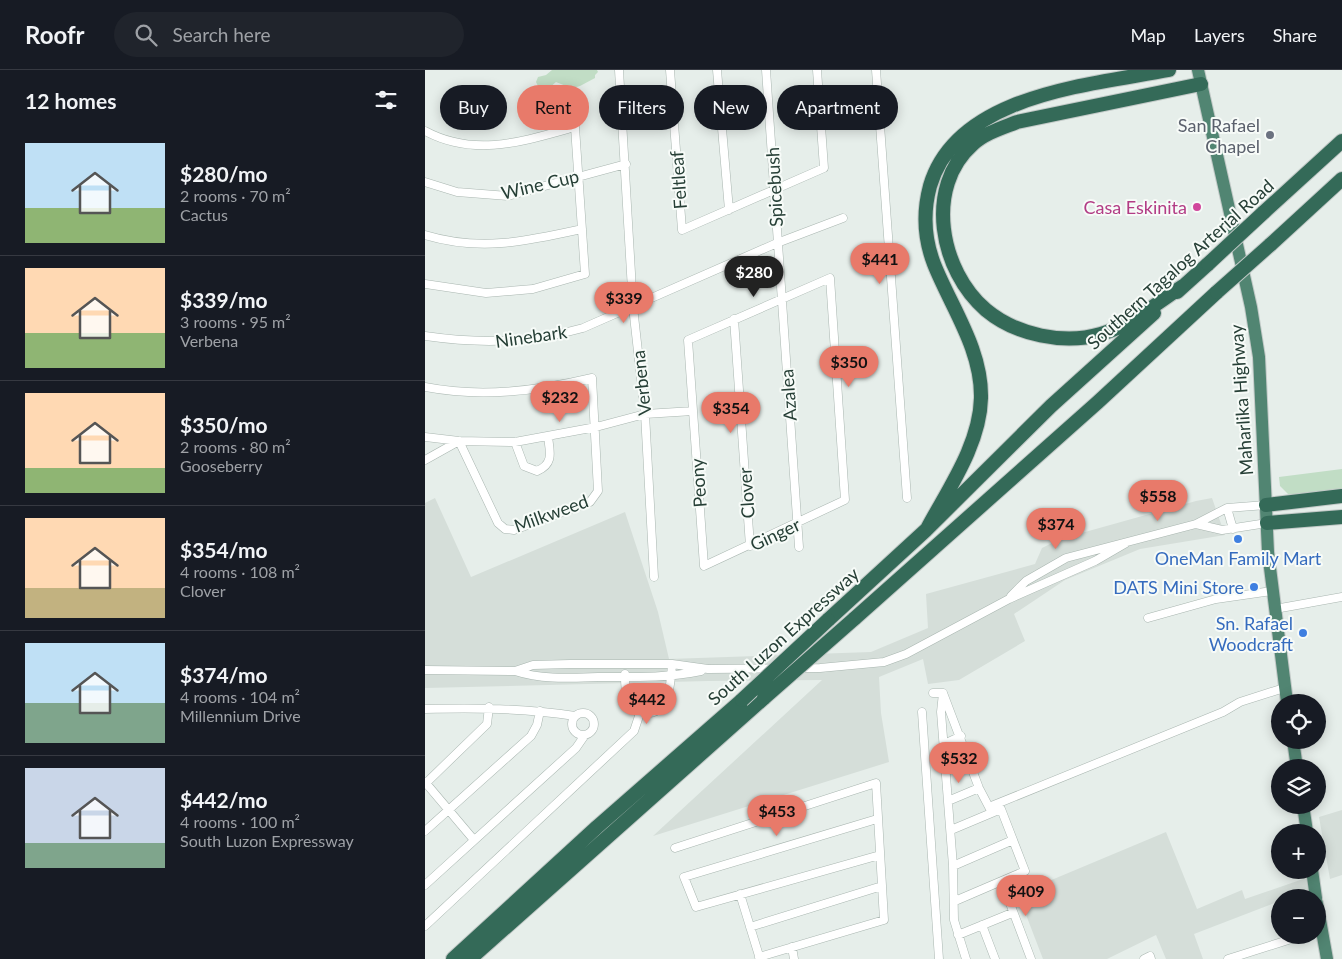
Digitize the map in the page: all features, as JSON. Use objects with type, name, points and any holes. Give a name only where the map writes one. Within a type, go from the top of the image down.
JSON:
[{"type":"highway","points":[[927,528],[972,440],[979,418],[981,398],[977,365],[971,346],[934,263],[927,240],[924,220],[933,176],[958,139],[982,120],[1008,107],[1053,93],[1169,70]]},
{"type":"highway","name":"Maharlika Highway","points":[[1198,70],[1251,307],[1259,357],[1272,591],[1285,694]]},
{"type":"highway","points":[[1183,286],[1119,327],[1101,334],[1064,338],[1027,331],[986,310],[971,294],[959,275],[951,256],[944,235],[942,214],[945,190],[958,162],[972,144],[990,133],[1017,122],[1201,84]]},
{"type":"highway","name":"Southern Tagalog Arterial Road","points":[[1042,414],[1342,140]]},
{"type":"highway","points":[[1295,221],[1342,180]]},
{"type":"highway","points":[[1295,221],[1342,191]]},
{"type":"highway","name":"South Luzon Expressway","points":[[470,959],[1160,347],[1295,221]]},
{"type":"highway","name":"South Luzon Expressway","points":[[453,959],[880,574],[1042,414]]},
{"type":"highway","points":[[1266,505],[1342,496]]},
{"type":"highway","points":[[1267,523],[1342,517]]},
{"type":"highway","points":[[1323,944],[1327,959]]},
{"type":"street","name":"Verbena","points":[[619,70],[633,307],[645,414],[654,577]]},
{"type":"street","name":"Feltleaf","points":[[670,70],[681,230],[729,210]]},
{"type":"street","points":[[717,70],[729,210],[824,168],[817,70]]},
{"type":"street","name":"Spicebush","points":[[766,70],[777,243]]},
{"type":"street","points":[[876,70],[907,498]]},
{"type":"street","points":[[425,131],[450,142],[471,146],[496,146],[575,127],[585,274],[533,289],[487,293],[425,284]]},
{"type":"street","name":"Wine Cup","points":[[425,182],[457,192],[508,196],[626,164]]},
{"type":"street","name":"Ninebark","points":[[425,336],[481,342],[515,341],[553,336],[583,328],[777,243],[843,218]]},
{"type":"street","points":[[425,235],[463,243],[499,245],[582,229]]},
{"type":"street","name":"Azalea","points":[[777,243],[799,547]]},
{"type":"street","name":"Ginger","points":[[704,566],[845,500],[830,278],[781,298]]},
{"type":"street","points":[[734,319],[781,298]]},
{"type":"street","name":"Peony","points":[[704,566],[688,340],[734,319]]},
{"type":"street","name":"Clover","points":[[734,319],[750,546]]},
{"type":"street","points":[[425,387],[446,391],[501,392],[553,387],[592,378],[596,427]]},
{"type":"street","points":[[425,437],[459,442],[515,442],[596,427],[645,414],[693,411]]},
{"type":"street","name":"Milkweed","points":[[459,442],[498,523],[505,529],[514,530],[590,502],[595,497],[599,481],[596,427]]},
{"type":"street","points":[[515,442],[524,466],[537,471],[548,465],[550,460],[548,437]]},
{"type":"street","points":[[425,460],[459,442]]},
{"type":"street","points":[[1009,599],[1026,581],[1066,558],[1197,524],[1227,508],[1266,505]]},
{"type":"street","points":[[1227,508],[1233,528]]},
{"type":"street","points":[[1197,524],[1221,530],[1267,523]]},
{"type":"street","points":[[515,671],[533,665],[673,664],[708,669],[820,668],[884,662],[913,651],[1009,599],[1095,561],[1125,543]]},
{"type":"street","points":[[1148,618],[1216,599],[1272,591]]},
{"type":"street","points":[[1275,610],[1342,597]]},
{"type":"street","points":[[626,665],[625,677],[628,702],[640,713],[653,712],[662,708],[667,702],[673,664]]},
{"type":"street","points":[[425,670],[515,671],[534,677],[671,677],[708,669]]},
{"type":"street","points":[[951,830],[990,810],[1223,712],[1240,702],[1284,688]]},
{"type":"street","points":[[943,693],[961,736],[979,788],[990,810]]},
{"type":"street","points":[[933,694],[943,693]]},
{"type":"street","points":[[943,693],[941,712],[951,830],[955,901],[953,920],[966,959]]},
{"type":"street","points":[[425,709],[489,707],[575,716],[585,713],[592,717],[593,728],[585,735],[576,748],[425,885]]},
{"type":"street","points":[[474,840],[425,783],[487,724],[489,707]]},
{"type":"street","points":[[425,832],[531,736],[537,725],[539,711]]},
{"type":"street","points":[[922,712],[939,959]]},
{"type":"street","points":[[425,926],[634,731],[640,713]]},
{"type":"street","points":[[575,716],[572,724],[574,731],[585,735]]},
{"type":"street","points":[[944,744],[961,736]]},
{"type":"street","points":[[675,848],[876,783],[884,920],[759,958],[740,894]]},
{"type":"street","points":[[948,801],[979,788]]},
{"type":"street","points":[[955,901],[1025,872],[1001,810],[990,810]]},
{"type":"street","points":[[877,819],[684,877],[696,907],[880,855]]},
{"type":"street","points":[[953,866],[1013,840]]},
{"type":"street","points":[[1002,882],[1031,959]]},
{"type":"street","points":[[750,926],[882,886]]},
{"type":"street","points":[[958,935],[1012,912]]},
{"type":"street","points":[[982,925],[995,959]]},
{"type":"street","points":[[1228,959],[1276,944]]},
{"type":"street","points":[[792,947],[794,959]]},
{"type":"street","points":[[1144,959],[1150,956],[1151,959]]},
{"type":"shaded area","points":[[435,498],[471,577],[625,512],[658,612],[669,659],[871,652],[928,628],[926,594],[1035,564],[1042,548],[1060,539],[1196,501],[1212,498],[1225,535],[1140,549],[1065,580],[1014,614],[1025,641],[959,680],[928,684],[923,659],[879,677],[881,713],[889,762],[653,836],[822,680],[425,688],[425,503]]},
{"type":"shaded area","points":[[1342,810],[1342,875],[1330,879],[1326,856],[1326,824],[1320,824],[1319,817]]},
{"type":"shaded area","points":[[1166,832],[1197,909],[1242,890],[1245,899],[1271,890],[1271,904],[1194,934],[1203,959],[1166,959],[1156,935],[1107,959],[1043,959],[1018,894]]},
{"type":"shaded area","points":[[1303,879],[1306,879],[1308,889],[1274,889]]},
{"type":"green space","points":[[552,70],[597,70],[598,72],[595,78],[582,85],[564,85],[556,82],[553,85],[538,85],[536,82],[538,77],[546,75]]},
{"type":"green space","points":[[1342,469],[1342,489],[1299,495],[1288,494],[1280,486],[1279,477]]},
{"type":"place","name":"San Rafael Chapel","points":[[1270,135]]},
{"type":"place","name":"Casa Eskinita","points":[[1197,207]]},
{"type":"place","name":"OneMan Family Mart","points":[[1238,539]]},
{"type":"place","name":"DATS Mini Store","points":[[1254,587]]},
{"type":"place","name":"Sn. Rafael Woodcraft","points":[[1303,633]]}]
